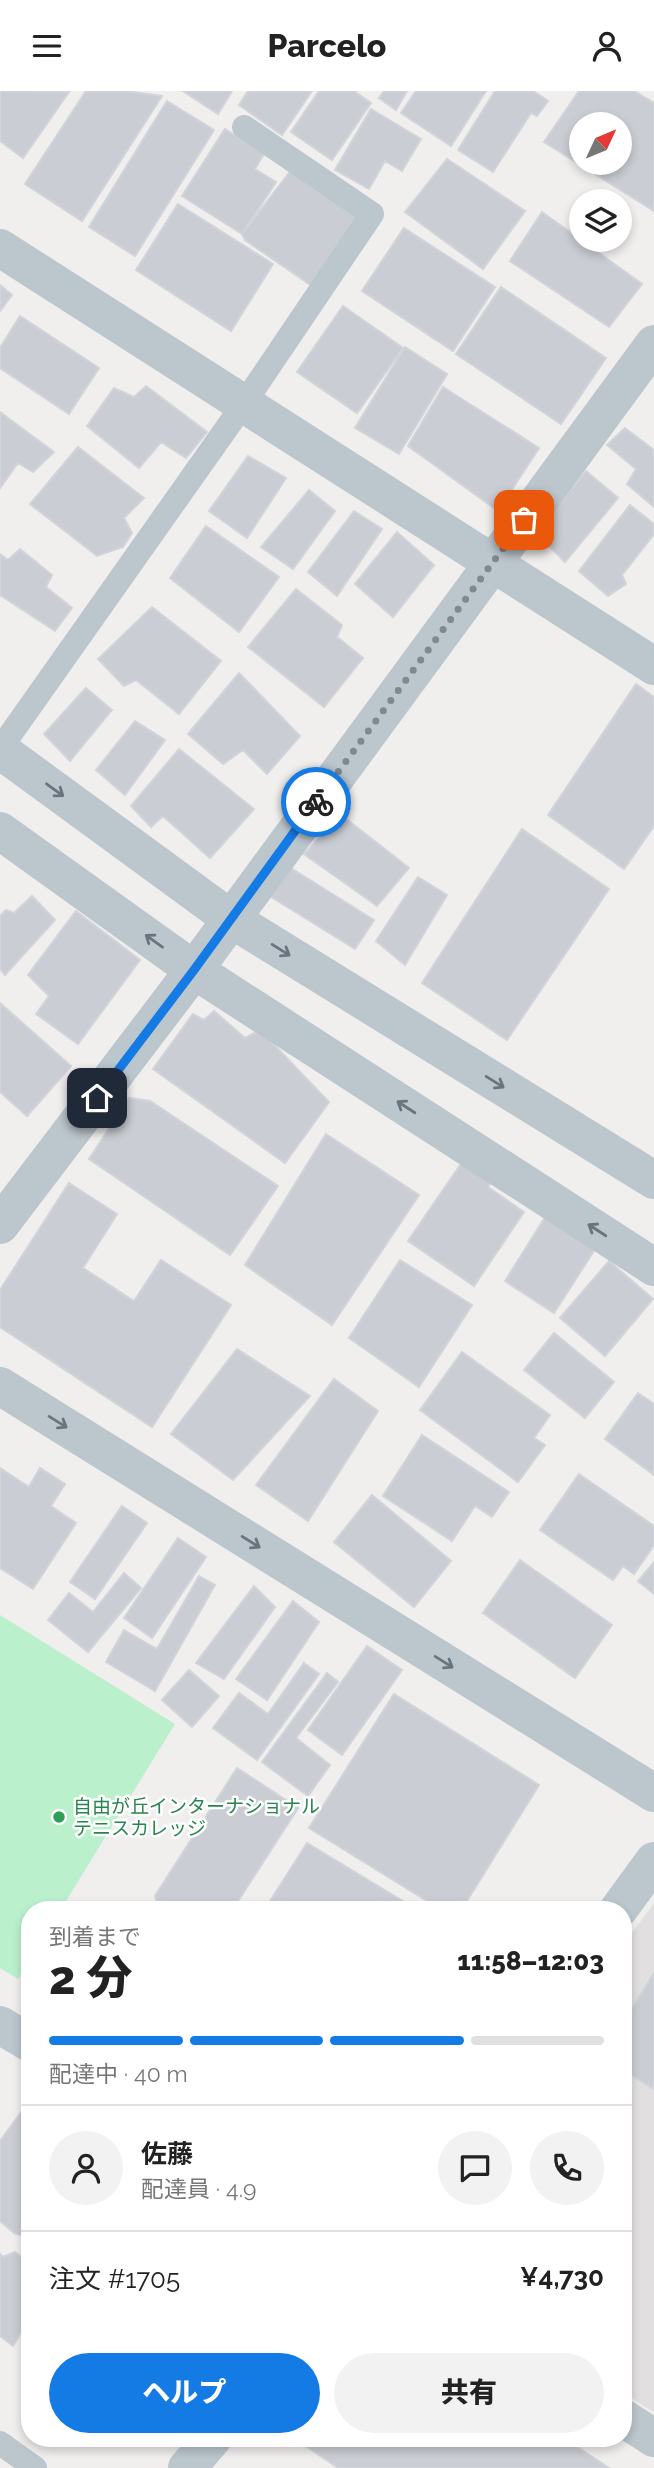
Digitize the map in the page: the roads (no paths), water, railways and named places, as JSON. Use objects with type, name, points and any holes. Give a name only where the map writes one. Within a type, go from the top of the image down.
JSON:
[{"type":"street","points":[[0,248],[654,666]]},
{"type":"street","points":[[0,1225],[194,970],[654,344]]},
{"type":"street","points":[[0,750],[231,919],[654,1180]]},
{"type":"street","points":[[0,831],[194,970],[654,1267]]},
{"type":"street","points":[[0,1386],[654,1793]]},
{"type":"street","points":[[625,1901],[654,1861]]},
{"type":"street","points":[[0,2025],[21,2038]]},
{"type":"street","points":[[632,2424],[654,2438]]},
{"type":"street","points":[[187,2468],[205,2447]]},
{"type":"lane","points":[[0,750],[243,405],[372,214],[244,127]]},
{"type":"lane","points":[[0,2443],[35,2468]]},
{"type":"place","name":"自由が丘インターナショナル テニスカレッジ","points":[[59,1817]]}]
